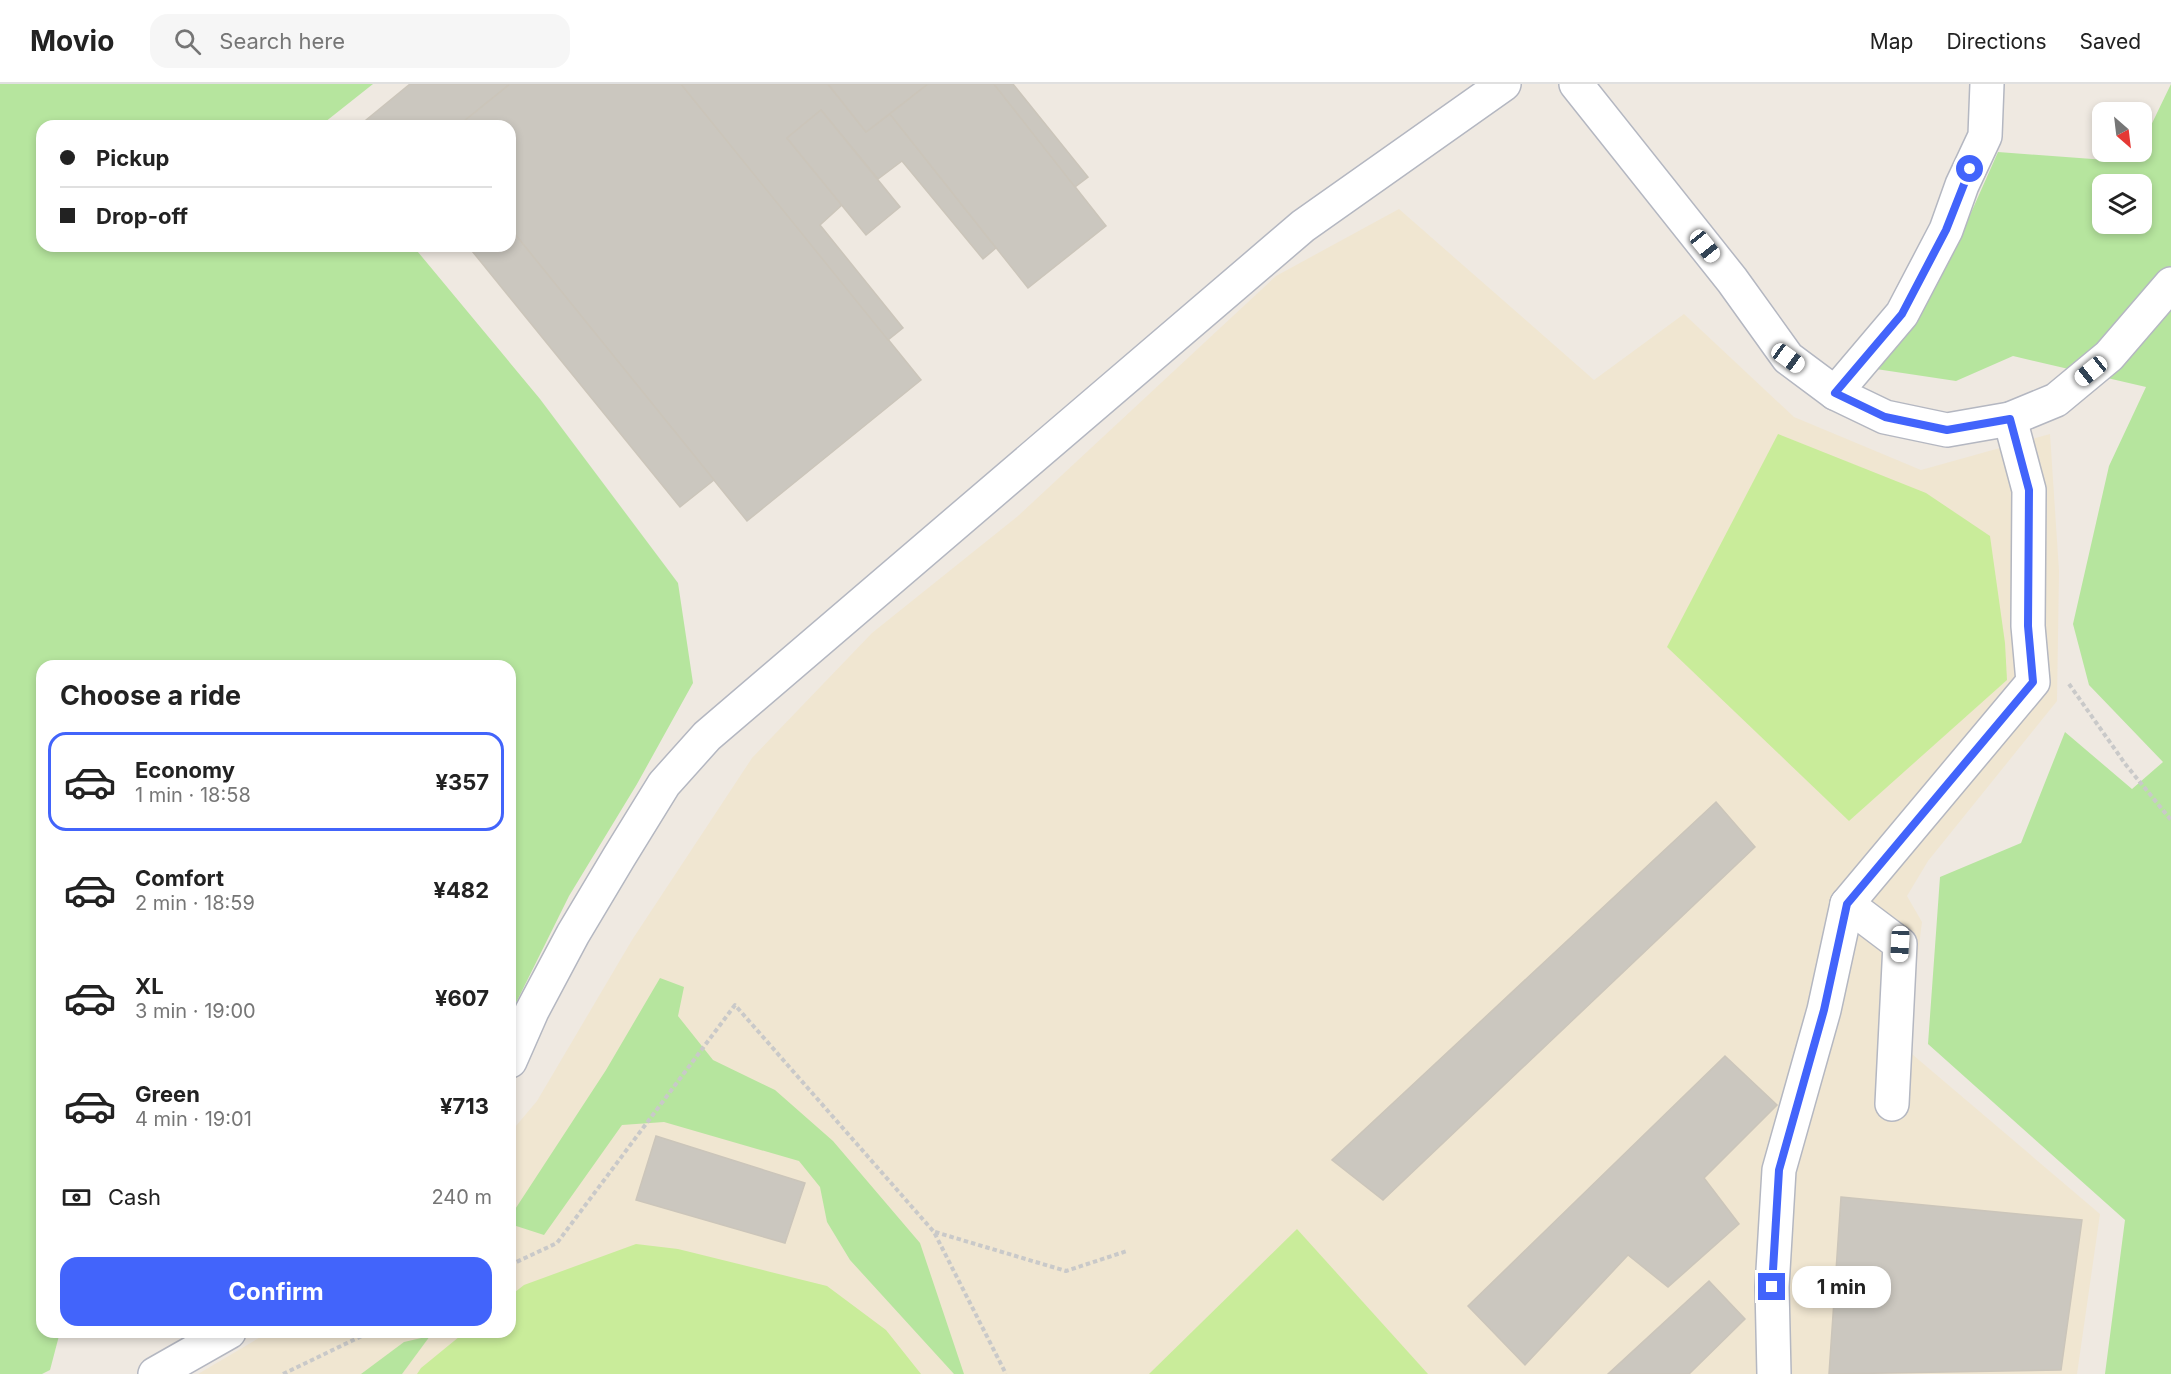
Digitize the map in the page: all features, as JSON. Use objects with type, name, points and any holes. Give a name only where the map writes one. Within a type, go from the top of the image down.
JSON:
[{"type":"street","points":[[516,1047],[532,1011],[568,944],[619,857],[664,784],[707,736],[1303,226],[1504,84]]},
{"type":"street","points":[[1576,84],[1732,280],[1788,358],[1835,393],[1885,417],[1947,430],[2010,419],[2056,400],[2109,357],[2171,284]]},
{"type":"street","points":[[1835,393],[1902,314],[1946,230],[1962,185],[1985,136],[1988,84]]},
{"type":"street","points":[[1774,1374],[1772,1287],[1779,1170],[1824,1010],[1847,904],[2033,682],[2028,626],[2029,490],[2010,419]]},
{"type":"street","points":[[1847,904],[1900,944],[1892,1104]]},
{"type":"street","points":[[154,1374],[218,1338]]},
{"type":"path","points":[[2067,682],[2126,765],[2171,820]]},
{"type":"path","points":[[516,1262],[557,1243],[735,1005],[934,1232],[1006,1374]]},
{"type":"path","points":[[934,1232],[1066,1272],[1127,1251]]},
{"type":"path","points":[[283,1374],[358,1338]]},
{"type":"shaded area","points":[[1399,209],[1594,380],[1684,314],[1794,417],[1921,470],[2050,434],[2059,571],[2057,701],[1928,861],[1907,896],[1922,922],[1906,1049],[2100,1214],[2077,1374],[198,1374],[259,1338],[516,1338],[516,1126],[537,1101],[632,940],[752,758],[872,633],[1018,516],[1276,276]]},
{"type":"green space","points":[[0,84],[373,84],[328,120],[36,120],[36,252],[418,252],[540,399],[678,583],[693,683],[637,784],[569,896],[516,1003],[516,660],[36,660],[36,1338],[58,1338],[50,1370],[42,1374],[0,1374]]},
{"type":"green space","points":[[2171,84],[2171,1374],[2105,1374],[2125,1220],[1928,1044],[1940,877],[2021,843],[2065,732],[2132,789],[2163,762],[2089,685],[2073,624],[2109,466],[2146,387],[2013,356],[1956,381],[1876,369],[1958,242],[1998,152],[2092,159],[2092,162],[2152,162],[2152,123]]},
{"type":"green space","points":[[1778,434],[1926,493],[1990,536],[2005,643],[2007,680],[1849,821],[1667,647]]},
{"type":"green space","points":[[660,978],[684,987],[678,1016],[713,1060],[775,1090],[833,1141],[920,1243],[964,1374],[954,1374],[850,1260],[827,1222],[820,1187],[799,1161],[664,1122],[622,1125],[544,1235],[516,1226],[516,1208],[606,1070]]},
{"type":"green space","points":[[1297,1229],[1428,1374],[1149,1374]]},
{"type":"green space","points":[[636,1244],[678,1249],[827,1286],[886,1330],[921,1374],[417,1374],[421,1368],[458,1338],[516,1338],[516,1291],[524,1285]]},
{"type":"green space","points":[[429,1338],[402,1374],[361,1374],[404,1342]]},
{"type":"building","points":[[410,84],[510,84],[465,120],[366,120]]},
{"type":"building","points":[[510,84],[681,84],[921,380],[747,521],[516,235],[516,120],[465,120]]},
{"type":"building","points":[[681,84],[828,84],[866,132],[890,114],[996,248],[983,259],[902,161],[878,179],[821,110],[787,138],[842,205],[820,225],[903,328],[888,340]]},
{"type":"building","points":[[828,84],[928,84],[866,132]]},
{"type":"building","points":[[928,84],[994,84],[1106,226],[1028,288],[890,114]]},
{"type":"building","points":[[994,84],[1013,84],[1088,177],[1075,187]]},
{"type":"building","points":[[821,110],[900,207],[866,235],[787,138]]},
{"type":"building","points":[[516,235],[714,480],[680,507],[473,252],[516,252]]},
{"type":"building","points":[[1716,802],[1755,847],[1383,1200],[1332,1160]]},
{"type":"building","points":[[1725,1056],[1777,1105],[1704,1178],[1739,1224],[1668,1287],[1628,1255],[1525,1365],[1468,1306]]},
{"type":"building","points":[[656,1136],[805,1183],[785,1243],[636,1200]]},
{"type":"building","points":[[1841,1197],[2082,1220],[2061,1370],[1829,1374]]},
{"type":"building","points":[[1709,1281],[1745,1319],[1689,1374],[1608,1374]]},
{"type":"route","points":[[1772,1287],[1779,1170],[1824,1010],[1847,904],[2033,682],[2028,626],[2029,490],[2027,474],[2010,419],[1947,430],[1885,417],[1835,393],[1902,314],[1946,230],[1970,169]]}]
